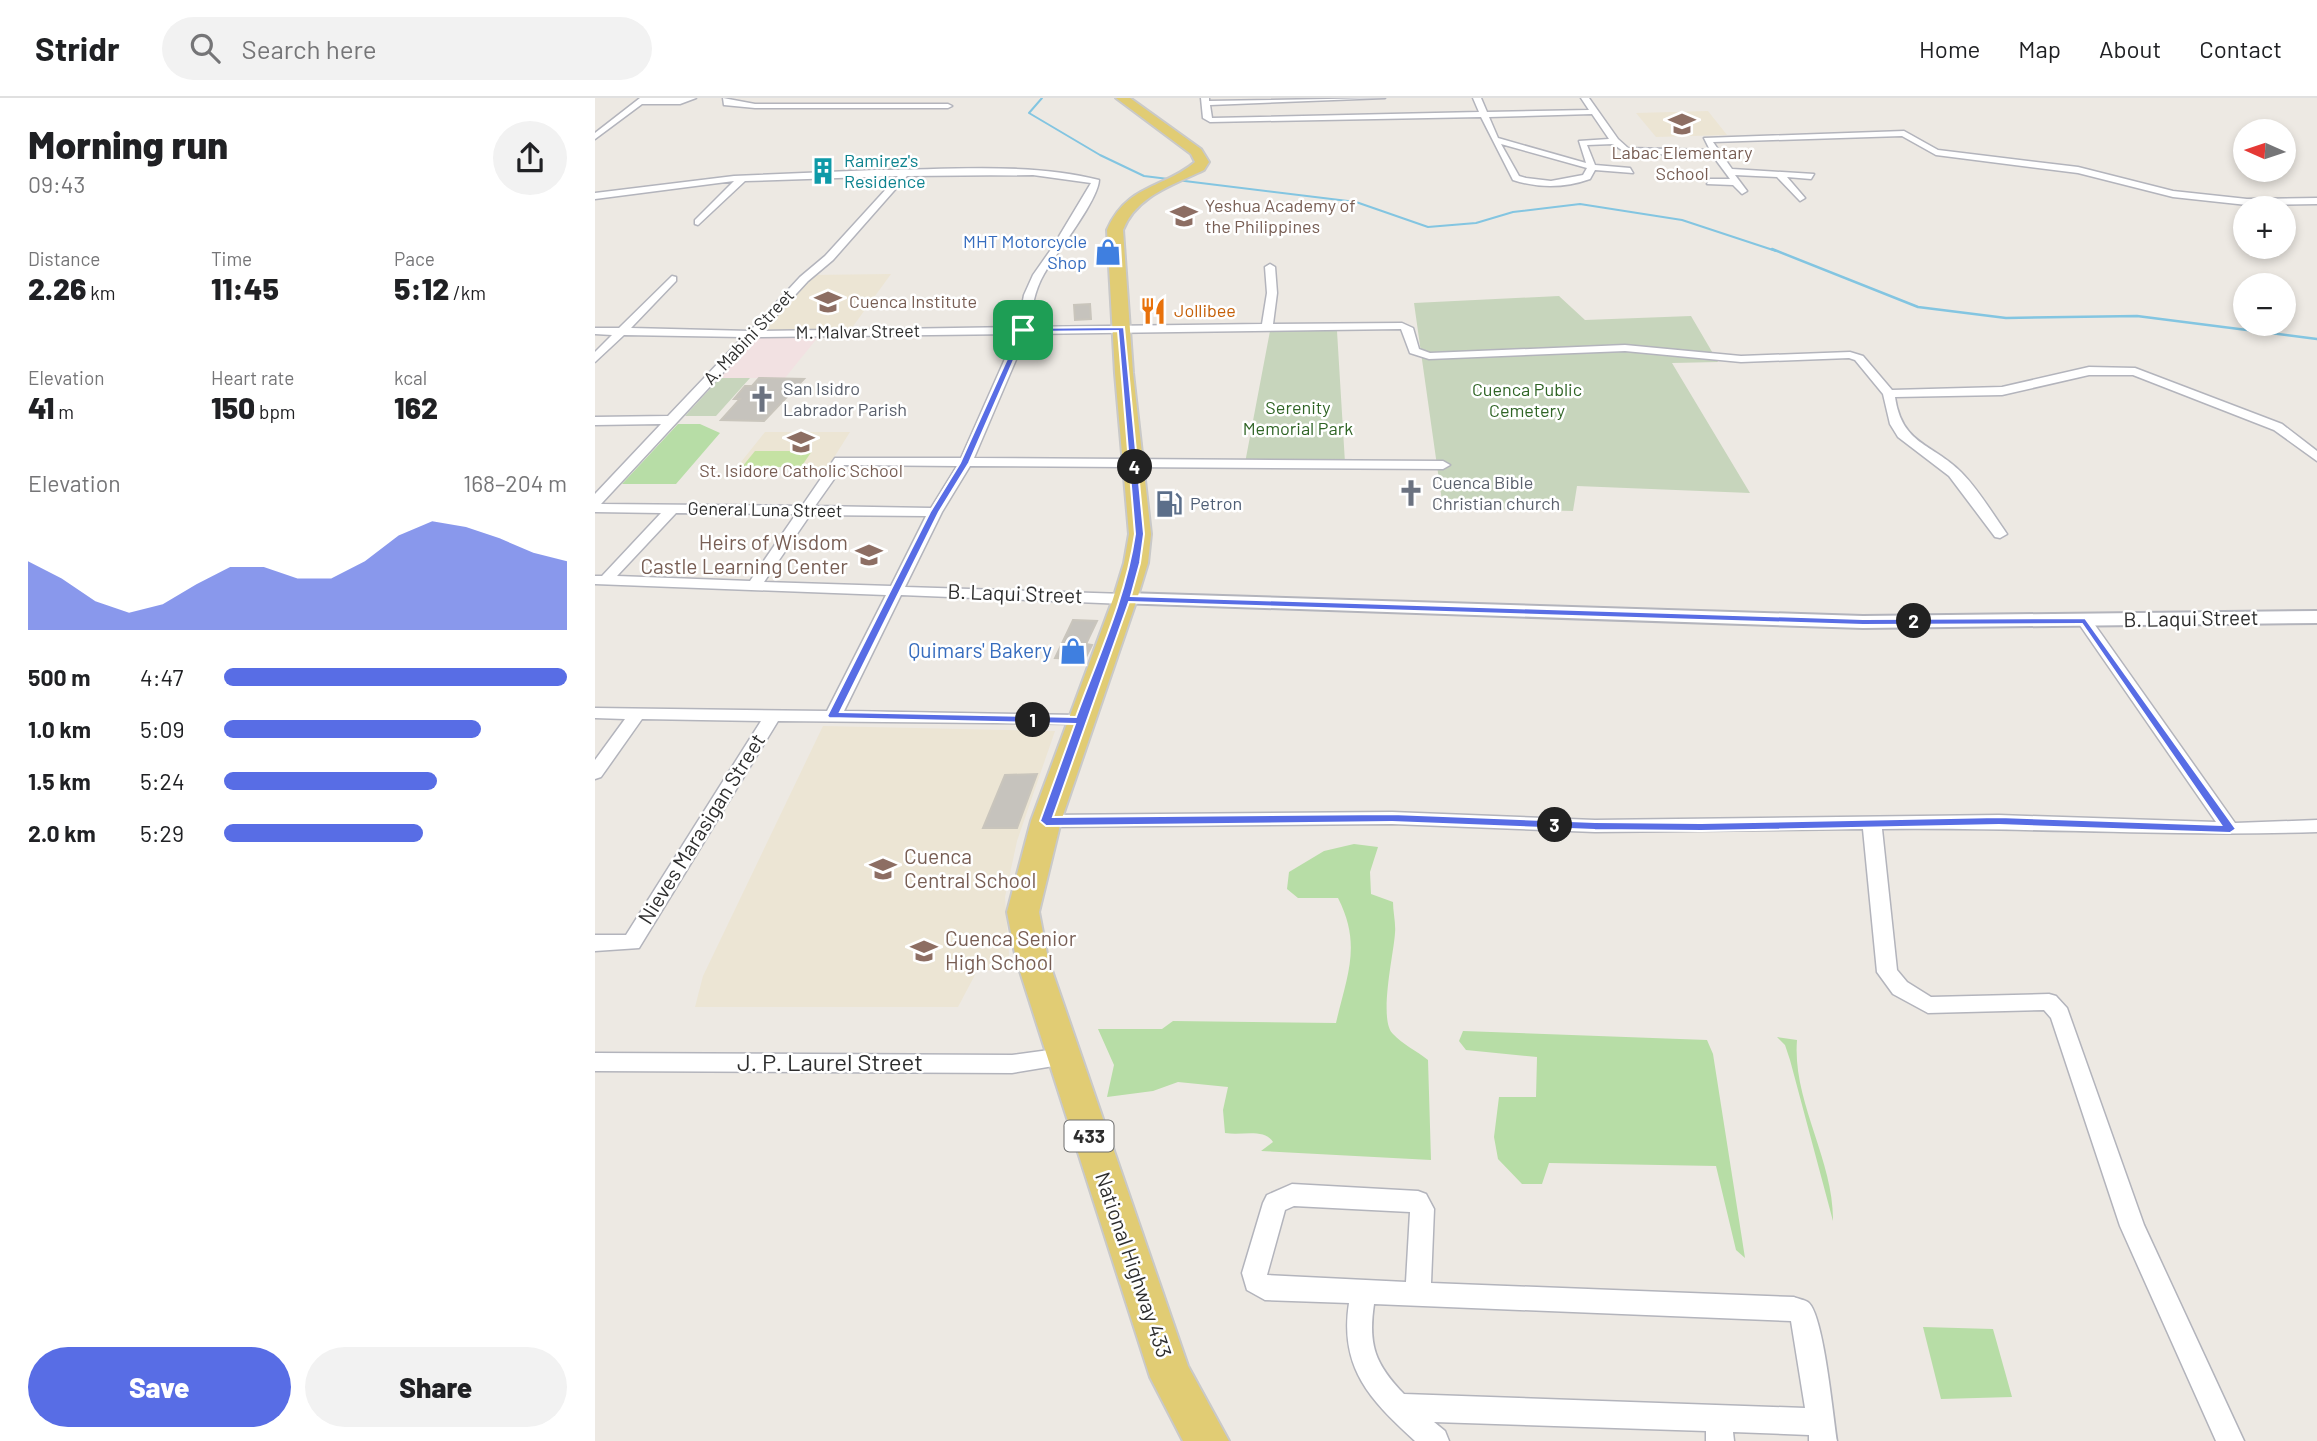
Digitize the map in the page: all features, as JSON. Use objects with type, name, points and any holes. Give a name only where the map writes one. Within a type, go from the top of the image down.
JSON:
[{"type":"main road","name":"National Highway 433","points":[[1122,98],[1188,147],[1195,161],[1187,171],[1145,193],[1123,211],[1115,230],[1121,329],[1135,464],[1139,534],[1136,563],[1046,821],[1023,912],[1032,959],[1171,1377],[1207,1441]]},
{"type":"main road","name":"B. Laqui Street","points":[[1125,598],[1863,622],[2317,617]]},
{"type":"street","points":[[595,137],[642,100],[680,102],[692,98]]},
{"type":"street","points":[[727,98],[727,103],[755,106],[948,106]]},
{"type":"street","points":[[1390,117],[1383,98],[1206,100],[1207,118],[1210,120],[1390,117],[1424,120],[1483,115],[1595,112]]},
{"type":"street","points":[[1477,98],[1495,140],[1516,177],[1522,180],[1580,180],[1587,177],[1592,167],[1583,143],[1615,141]]},
{"type":"street","points":[[1585,98],[1615,141],[1626,150]]},
{"type":"street","points":[[1291,99],[1291,118]]},
{"type":"street","points":[[1742,191],[1707,140],[1904,133],[1935,152],[2078,170],[2173,194],[2247,202],[2317,201]]},
{"type":"street","points":[[1495,140],[1592,167],[1630,171]]},
{"type":"street","points":[[1588,152],[1626,150],[1714,153]]},
{"type":"street","points":[[1729,172],[1811,176]]},
{"type":"street","points":[[595,196],[655,185],[904,174],[1073,177],[1096,182],[1092,193],[1038,275],[1029,295],[1023,330],[965,463],[935,512],[833,716]]},
{"type":"street","name":"A. Mabini Street","points":[[595,502],[804,279],[829,258],[904,174]]},
{"type":"street","points":[[1781,176],[1800,198]]},
{"type":"street","points":[[698,222],[741,180]]},
{"type":"street","points":[[1710,182],[1735,182]]},
{"type":"street","points":[[1267,329],[1272,293],[1271,267]]},
{"type":"street","points":[[595,359],[672,279]]},
{"type":"street","name":"M. Malvar Street","points":[[595,331],[753,334],[1402,326],[1407,328],[1414,351],[1429,356],[1625,348],[1741,359],[1850,355],[1859,358],[1889,394]]},
{"type":"street","points":[[2000,534],[1954,474],[1916,448],[1890,419],[1889,394],[2002,391],[2089,371],[2136,372],[2266,422],[2317,457]]},
{"type":"street","points":[[595,421],[672,420]]},
{"type":"street","points":[[753,587],[840,461],[1443,465]]},
{"type":"street","name":"General Luna Street","points":[[595,508],[935,512]]},
{"type":"street","points":[[600,580],[671,509]]},
{"type":"street","name":"B. Laqui Street","points":[[600,580],[1125,598]]},
{"type":"street","points":[[2085,621],[2230,829]]},
{"type":"street","points":[[595,713],[1080,720]]},
{"type":"street","points":[[595,773],[636,715]]},
{"type":"street","name":"Nieves Marasigan Street","points":[[595,943],[632,943],[773,715]]},
{"type":"street","points":[[1046,821],[1392,818],[1595,826],[1999,821],[2230,829],[2317,825]]},
{"type":"street","points":[[1872,823],[1887,972],[1900,988],[1928,1004],[2049,1002],[2060,1014],[2131,1226],[2230,1441]]},
{"type":"street","name":"J. P. Laurel Street","points":[[595,1062],[1012,1064],[1064,1057]]},
{"type":"street","points":[[1400,1407],[1720,1430],[1822,1432],[1806,1324],[1800,1312],[1794,1309],[1265,1288],[1256,1282],[1254,1273],[1272,1208],[1280,1199],[1292,1195],[1418,1202],[1422,1209],[1418,1294]]},
{"type":"street","points":[[1363,1293],[1358,1329],[1361,1356],[1380,1385],[1435,1441]]},
{"type":"shaded area","name":"Labac Elementary School","points":[[1708,111],[1727,135],[1656,137],[1636,113]]},
{"type":"shaded area","name":"Cuenca Institute","points":[[891,274],[851,329],[759,331],[809,275]]},
{"type":"shaded area","points":[[819,336],[785,378],[720,378],[758,337]]},
{"type":"shaded area","name":"St. Isidore Catholic School","points":[[765,432],[850,432],[828,467],[737,467]]},
{"type":"shaded area","name":"Cuenca Central School","points":[[823,726],[1055,731],[1017,841],[1005,897],[1010,969],[977,971],[958,1007],[695,1007],[703,976]]},
{"type":"green space","name":"Cuenca Public Cemetery","points":[[1559,296],[1585,320],[1691,316],[1718,362],[1672,363],[1750,493],[1577,486],[1573,511],[1443,508],[1414,303]]},
{"type":"green space","name":"Serenity Memorial Park","points":[[1270,331],[1337,331],[1345,463],[1245,463]]},
{"type":"green space","points":[[720,378],[750,378],[716,416],[685,416]]},
{"type":"green space","points":[[678,424],[700,424],[720,433],[676,484],[622,484]]},
{"type":"green space","points":[[755,451],[812,451],[801,467],[742,467]]},
{"type":"green space","points":[[1354,844],[1378,847],[1370,872],[1371,894],[1393,902],[1395,929],[1387,1015],[1393,1034],[1428,1060],[1431,1160],[1261,1151],[1273,1142],[1264,1135],[1225,1133],[1223,1110],[1228,1087],[1178,1082],[1153,1091],[1107,1097],[1114,1065],[1098,1029],[1162,1029],[1173,1021],[1336,1023],[1350,960],[1351,946],[1345,915],[1338,898],[1298,898],[1287,889],[1289,872],[1324,851]]},
{"type":"green space","points":[[1463,1031],[1707,1040],[1713,1054],[1745,1258],[1736,1250],[1716,1166],[1549,1163],[1542,1184],[1522,1184],[1498,1159],[1494,1137],[1499,1097],[1536,1097],[1537,1057],[1466,1050],[1459,1041]]},
{"type":"green space","points":[[1777,1037],[1797,1040],[1801,1085],[1827,1176],[1833,1221],[1790,1060],[1785,1045]]},
{"type":"green space","points":[[1923,1327],[1993,1329],[2012,1397],[1941,1399]]},
{"type":"building","points":[[1090,304],[1091,319],[1075,320],[1074,305]]},
{"type":"building","name":"San Isidro Labrador Parish","points":[[759,378],[804,379],[764,421],[721,420],[740,399],[734,399],[745,386],[752,386]]},
{"type":"building","points":[[1073,620],[1097,621],[1086,644],[1092,645],[1085,659],[1055,658]]},
{"type":"building","points":[[1037,774],[1017,828],[983,828],[1005,775]]},
{"type":"waterway","points":[[1042,98],[1029,113],[1100,155],[1144,176],[1356,202],[1428,227],[1476,223],[1513,212],[1580,204],[1682,220],[1776,251]]},
{"type":"waterway","points":[[1772,249],[1918,307],[2006,318],[2137,316],[2317,339]]},
{"type":"place","name":"Labac Elementary School","points":[[1682,124]]},
{"type":"place","name":"Ramirez's Residence","points":[[823,171]]},
{"type":"place","name":"Yeshua Academy of the Philippines","points":[[1184,216]]},
{"type":"place","name":"MHT Motorcycle Shop","points":[[1108,252]]},
{"type":"place","name":"Cuenca Institute","points":[[828,302]]},
{"type":"place","name":"Jollibee","points":[[1153,311]]},
{"type":"place","name":"San Isidro Labrador Parish","points":[[762,399]]},
{"type":"place","name":"St. Isidore Catholic School","points":[[801,442]]},
{"type":"place","name":"Cuenca Bible Christian church","points":[[1411,493]]},
{"type":"place","name":"Petron","points":[[1169,504]]},
{"type":"place","name":"Heirs of Wisdom Castle Learning Center","points":[[869,555]]},
{"type":"place","name":"Quimars' Bakery","points":[[1073,651]]},
{"type":"place","name":"Cuenca Central School","points":[[883,869]]},
{"type":"place","name":"Cuenca Senior High School","points":[[924,951]]},
{"type":"route","points":[[1023,330],[965,463],[935,512],[833,716],[1080,720],[1122,606],[1125,598],[1863,622],[2085,621],[2230,829],[1999,821],[1701,827],[1526,824],[1446,818],[1046,821],[1125,598],[1136,563],[1139,534],[1135,464],[1121,329],[1023,330]]}]
